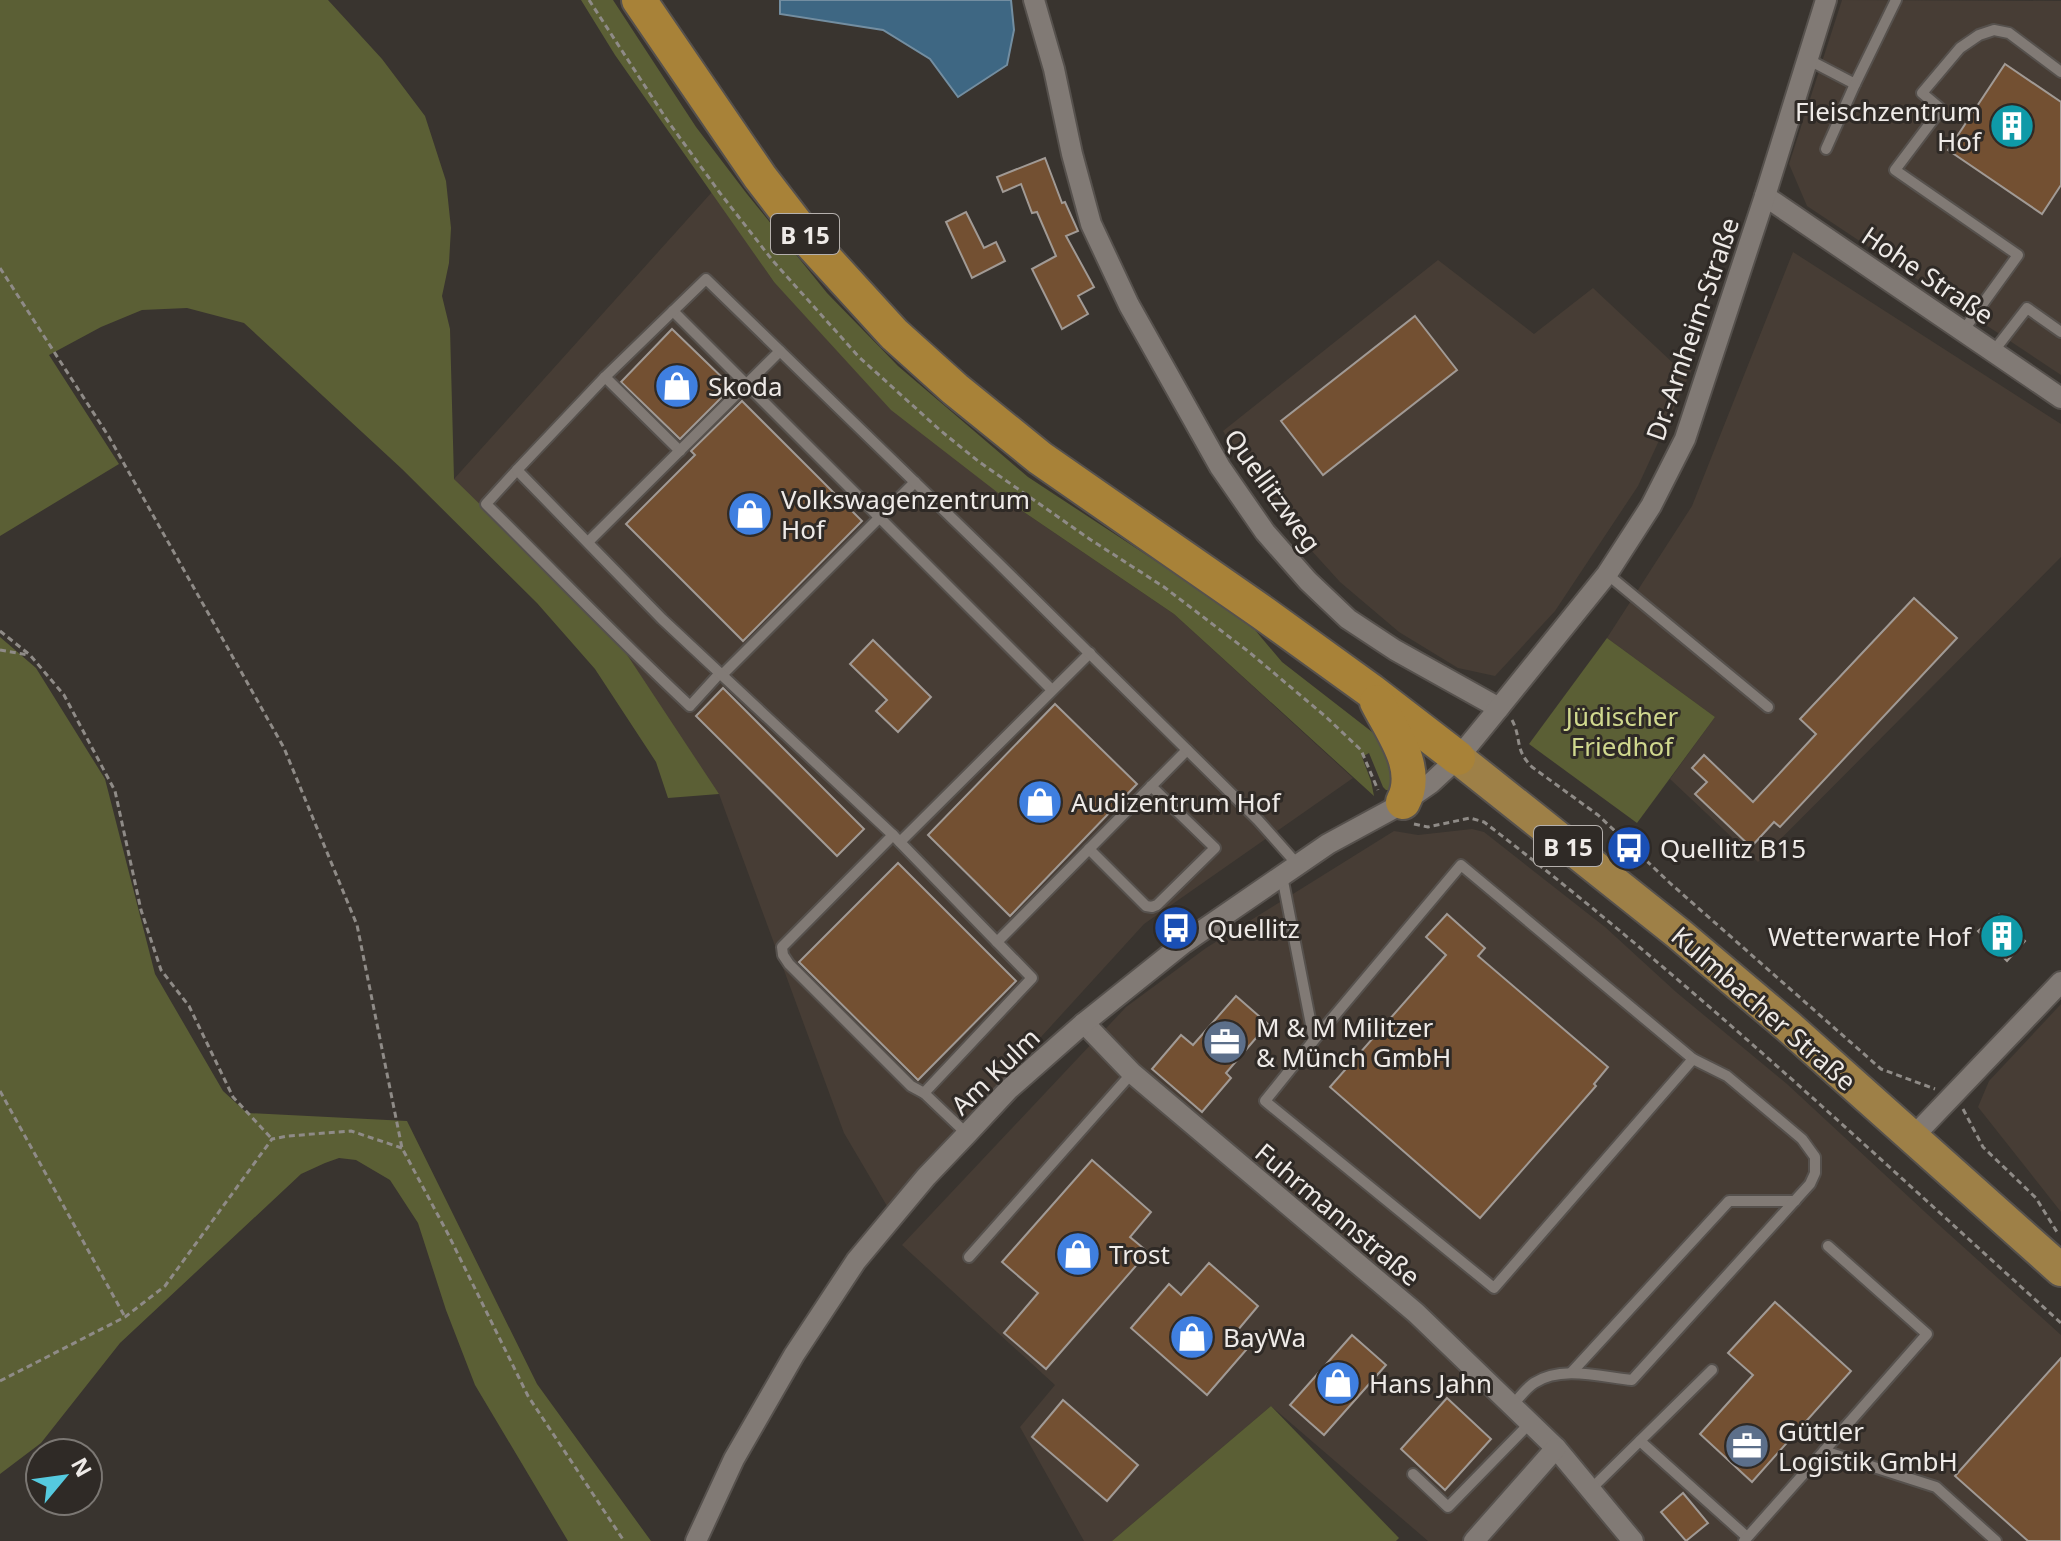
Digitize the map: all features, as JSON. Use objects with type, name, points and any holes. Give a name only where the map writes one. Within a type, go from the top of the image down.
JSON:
[{"type":"highway","name":"B 15","points":[[639,0],[760,177],[810,242],[894,334],[955,389],[1040,458],[1371,691],[1458,758]]},
{"type":"highway","points":[[1371,691],[1407,762],[1410,782],[1401,804]]},
{"type":"main road","name":"Kulmbacher Straße","points":[[1458,758],[1679,934],[1789,1027],[2061,1270]]},
{"type":"street","name":"Quellitzweg","points":[[1034,0],[1091,224],[1129,305],[1220,467],[1265,532],[1308,581],[1348,619],[1395,650],[1499,708]]},
{"type":"street","name":"Dr.-Arnheim-Straße","points":[[1458,758],[1607,574],[1651,506],[1685,439],[1826,0]]},
{"type":"street","name":"Hohe Straße","points":[[1765,196],[2061,398]]},
{"type":"street","name":"Am Kulm","points":[[696,1541],[734,1459],[794,1355],[856,1261],[926,1177],[1009,1089],[1084,1023],[1184,943],[1328,844],[1401,804],[1431,783],[1458,758]]},
{"type":"street","points":[[1912,1138],[2061,982]]},
{"type":"street","name":"Fuhrmannstraße","points":[[1084,1023],[1132,1073],[1416,1313],[1556,1448],[1633,1541]]},
{"type":"street","points":[[1474,1541],[1556,1448]]},
{"type":"lane","points":[[1826,149],[1896,0]]},
{"type":"lane","points":[[1963,331],[2018,255],[1895,170],[1941,109],[1922,93],[1960,48],[1979,35],[1994,30],[2009,33],[2061,72]]},
{"type":"lane","points":[[1807,59],[1855,84]]},
{"type":"lane","points":[[915,482],[690,706],[486,504],[605,377],[706,279],[915,482],[1090,653],[1269,831],[1289,869],[1314,1040]]},
{"type":"lane","points":[[1993,352],[2027,308],[2061,332]]},
{"type":"lane","points":[[673,311],[1052,690]]},
{"type":"lane","points":[[588,542],[780,351]]},
{"type":"lane","points":[[605,377],[680,451]]},
{"type":"lane","points":[[517,470],[662,619],[896,839],[1032,978],[924,1093]]},
{"type":"lane","points":[[1607,574],[1768,707]]},
{"type":"lane","points":[[967,1134],[924,1093],[911,1086],[789,964],[782,947],[1090,653]]},
{"type":"lane","points":[[997,942],[1187,750]]},
{"type":"lane","points":[[1089,849],[1146,906],[1152,907],[1215,848],[1151,786]]},
{"type":"lane","points":[[1512,1406],[1532,1384],[1554,1374],[1632,1380],[1810,1184],[1815,1173],[1815,1157],[1802,1139],[1727,1076],[1693,1059],[1461,865],[1265,1101],[1494,1288],[1693,1059]]},
{"type":"lane","points":[[969,1257],[1132,1073]]},
{"type":"lane","points":[[1571,1373],[1729,1201],[1795,1201]]},
{"type":"lane","points":[[1640,1441],[1745,1539],[1927,1334],[1828,1246]]},
{"type":"lane","points":[[1591,1489],[1712,1370]]},
{"type":"lane","points":[[1413,1474],[1448,1507],[1530,1423]]},
{"type":"lane","points":[[1824,1451],[1936,1487],[1996,1541]]},
{"type":"path","points":[[0,268],[109,437],[284,748],[357,925],[402,1148],[528,1396],[624,1541]]},
{"type":"path","points":[[0,631],[30,655],[64,695],[115,791],[141,910],[161,970],[189,1006],[233,1097],[272,1139]]},
{"type":"path","points":[[0,650],[30,655]]},
{"type":"path","points":[[1499,708],[1514,723],[1523,758],[1532,767],[1598,815],[1630,847],[1881,1069],[1952,1096],[1966,1111],[1983,1147],[2036,1198],[2061,1238]]},
{"type":"path","points":[[1401,804],[1410,822],[1416,826],[1428,827],[1470,818],[1484,822],[1536,862],[1652,957],[2061,1323]]},
{"type":"path","points":[[1536,862],[1540,858]]},
{"type":"path","points":[[0,1091],[125,1317]]},
{"type":"path","points":[[0,1381],[125,1317],[165,1286],[272,1139],[351,1131],[402,1148]]},
{"type":"shaded area","points":[[1842,0],[2061,1],[2061,375],[1807,206],[1789,164]]},
{"type":"shaded area","points":[[712,192],[774,282],[1015,506],[1174,614],[1353,778],[1144,924],[887,1206],[844,1133],[719,794],[454,479]]},
{"type":"shaded area","points":[[1793,252],[2061,424],[2061,557],[1758,862],[1670,779],[1715,717],[1607,638],[1692,506]]},
{"type":"shaded area","points":[[1438,260],[1534,334],[1593,288],[1673,363],[1692,369],[1638,486],[1555,611],[1495,676],[1458,668],[1399,632],[1340,582],[1273,508],[1223,431]]},
{"type":"shaded area","points":[[1472,829],[1484,832],[1605,927],[1676,992],[1787,1084],[2061,1335],[2061,1541],[1428,1541],[1271,1406],[1112,1541],[1084,1541],[1020,1427],[1055,1385],[902,1245],[1126,1007],[1206,948],[1394,831],[1418,835]]},
{"type":"shaded area","points":[[2061,1004],[2061,1212],[1978,1107],[1989,1081]]},
{"type":"green space","points":[[0,0],[328,0],[382,59],[425,116],[446,181],[451,228],[449,263],[442,296],[450,329],[454,479],[614,635],[719,794],[668,798],[656,762],[595,669],[537,603],[402,469],[244,323],[187,308],[142,310],[101,327],[49,355],[119,464],[0,536]]},
{"type":"green space","points":[[581,0],[613,0],[696,127],[747,194],[827,293],[898,366],[1028,477],[1215,600],[1255,630],[1282,662],[1385,742],[1400,760],[1390,790],[1383,787],[1369,753],[1362,757],[1374,796],[1174,614],[1015,506],[891,410],[774,282],[615,55]]},
{"type":"green space","points":[[0,637],[36,668],[105,779],[155,974],[223,1091],[247,1113],[407,1121],[537,1384],[651,1541],[568,1541],[475,1385],[446,1310],[418,1223],[390,1180],[356,1160],[339,1158],[301,1174],[120,1343],[46,1437],[24,1437],[24,1456],[0,1474]]},
{"type":"green space","name":"Jüdischer Friedhof","points":[[1607,638],[1715,717],[1637,823],[1529,744]]},
{"type":"green space","points":[[1271,1406],[1399,1538],[1396,1541],[1112,1541]]},
{"type":"water","points":[[780,0],[1011,0],[1014,30],[1007,65],[958,97],[930,59],[883,30],[780,14]]},
{"type":"building","name":"Fleischzentrum Hof","points":[[2005,64],[2061,102],[2061,185],[2042,214],[1948,150]]},
{"type":"building","points":[[1045,158],[1062,203],[1065,202],[1078,231],[1066,236],[1094,287],[1078,296],[1088,314],[1062,329],[1032,269],[1056,256],[1037,212],[1032,213],[1021,184],[1003,192],[997,177]]},
{"type":"building","points":[[966,212],[984,248],[996,242],[1005,261],[972,278],[946,222]]},
{"type":"building","points":[[1415,316],[1457,370],[1323,475],[1281,421]]},
{"type":"building","points":[[672,329],[731,386],[680,439],[621,382]]},
{"type":"building","points":[[742,401],[862,521],[743,641],[626,524],[695,455],[691,451]]},
{"type":"building","points":[[1914,598],[1957,638],[1780,827],[1774,822],[1751,847],[1695,794],[1707,782],[1692,768],[1704,755],[1753,802],[1816,734],[1800,719]]},
{"type":"building","points":[[873,640],[931,697],[898,732],[876,711],[887,700],[850,664]]},
{"type":"building","points":[[723,688],[864,829],[837,856],[696,716]]},
{"type":"building","points":[[1055,704],[1137,784],[1010,916],[928,835]]},
{"type":"building","points":[[898,863],[1016,981],[918,1080],[799,962]]},
{"type":"building","points":[[1447,914],[1485,948],[1478,956],[1608,1067],[1594,1084],[1596,1086],[1480,1218],[1330,1087],[1446,955],[1426,937]]},
{"type":"building","name":"Wetterwarte Hof","points":[[1999,914],[2025,941],[2007,961],[1978,931]]},
{"type":"building","points":[[1236,996],[1268,1024],[1226,1073],[1231,1078],[1202,1112],[1152,1069],[1181,1035],[1193,1045]]},
{"type":"building","points":[[1092,1160],[1151,1212],[1130,1237],[1148,1252],[1046,1369],[1004,1333],[1038,1293],[1002,1262]]},
{"type":"building","points":[[1209,1263],[1258,1306],[1232,1337],[1246,1350],[1207,1395],[1131,1328],[1169,1284],[1181,1295]]},
{"type":"building","points":[[1775,1302],[1851,1371],[1752,1482],[1700,1434],[1753,1375],[1728,1353]]},
{"type":"building","points":[[1352,1335],[1386,1365],[1324,1435],[1290,1405]]},
{"type":"building","points":[[2061,1358],[2061,1541],[2028,1541],[1955,1476]]},
{"type":"building","points":[[1447,1398],[1491,1439],[1445,1490],[1401,1449]]},
{"type":"building","points":[[1063,1400],[1138,1465],[1107,1501],[1032,1437]]},
{"type":"building","points":[[1683,1493],[1708,1523],[1686,1541],[1661,1512]]},
{"type":"place","name":"Fleischzentrum Hof","points":[[2012,126]]},
{"type":"place","name":"Skoda","points":[[677,386]]},
{"type":"place","name":"Volkswagenzentrum Hof","points":[[750,514]]},
{"type":"place","name":"Audizentrum Hof","points":[[1040,802]]},
{"type":"place","name":"Quellitz B15","points":[[1629,848]]},
{"type":"place","name":"Quellitz","points":[[1176,928]]},
{"type":"place","name":"Wetterwarte Hof","points":[[2002,936]]},
{"type":"place","name":"M & M Militzer & Münch GmbH","points":[[1225,1042]]},
{"type":"place","name":"Trost","points":[[1078,1254]]},
{"type":"place","name":"BayWa","points":[[1192,1337]]},
{"type":"place","name":"Hans Jahn","points":[[1338,1383]]},
{"type":"place","name":"Güttler Logistik GmbH","points":[[1747,1446]]}]
